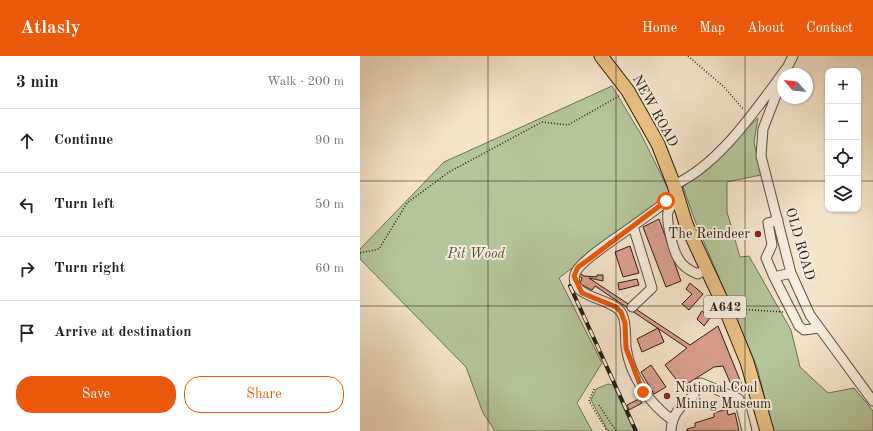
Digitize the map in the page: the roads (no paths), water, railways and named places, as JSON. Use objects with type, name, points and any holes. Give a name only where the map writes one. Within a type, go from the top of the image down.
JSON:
[{"type":"highway","name":"NEW ROAD","points":[[601,56],[628,91],[658,144],[677,194]]},
{"type":"highway","name":"A642","points":[[677,194],[686,224],[725,308],[747,362],[767,431]]},
{"type":"street","name":"OLD ROAD","points":[[787,68],[793,56]]},
{"type":"street","name":"OLD ROAD","points":[[628,311],[582,293],[574,276],[578,267],[613,239],[677,194],[688,179],[724,148],[777,82]]},
{"type":"street","name":"OLD ROAD","points":[[777,92],[763,129],[761,156],[791,274],[810,315],[873,401]]},
{"type":"street","points":[[677,194],[668,212],[669,225],[678,259],[690,270],[698,274],[707,268]]},
{"type":"street","points":[[778,220],[768,224],[772,245],[766,258],[799,326],[804,330],[819,328]]},
{"type":"street","points":[[633,226],[652,288],[628,311],[625,323],[626,348],[643,392],[660,412],[672,420]]},
{"type":"street","points":[[774,277],[791,274]]},
{"type":"street","points":[[671,431],[672,420],[678,408],[694,395],[691,388],[696,384],[701,383],[739,399],[747,431]]},
{"type":"railway","points":[[570,286],[636,431]]},
{"type":"place","name":"The Reindeer","points":[[758,234]]},
{"type":"place","name":"National Coal Mining Museum","points":[[667,396]]},
{"type":"park label","name":"Pit Wood","points":[[476,254]]}]
